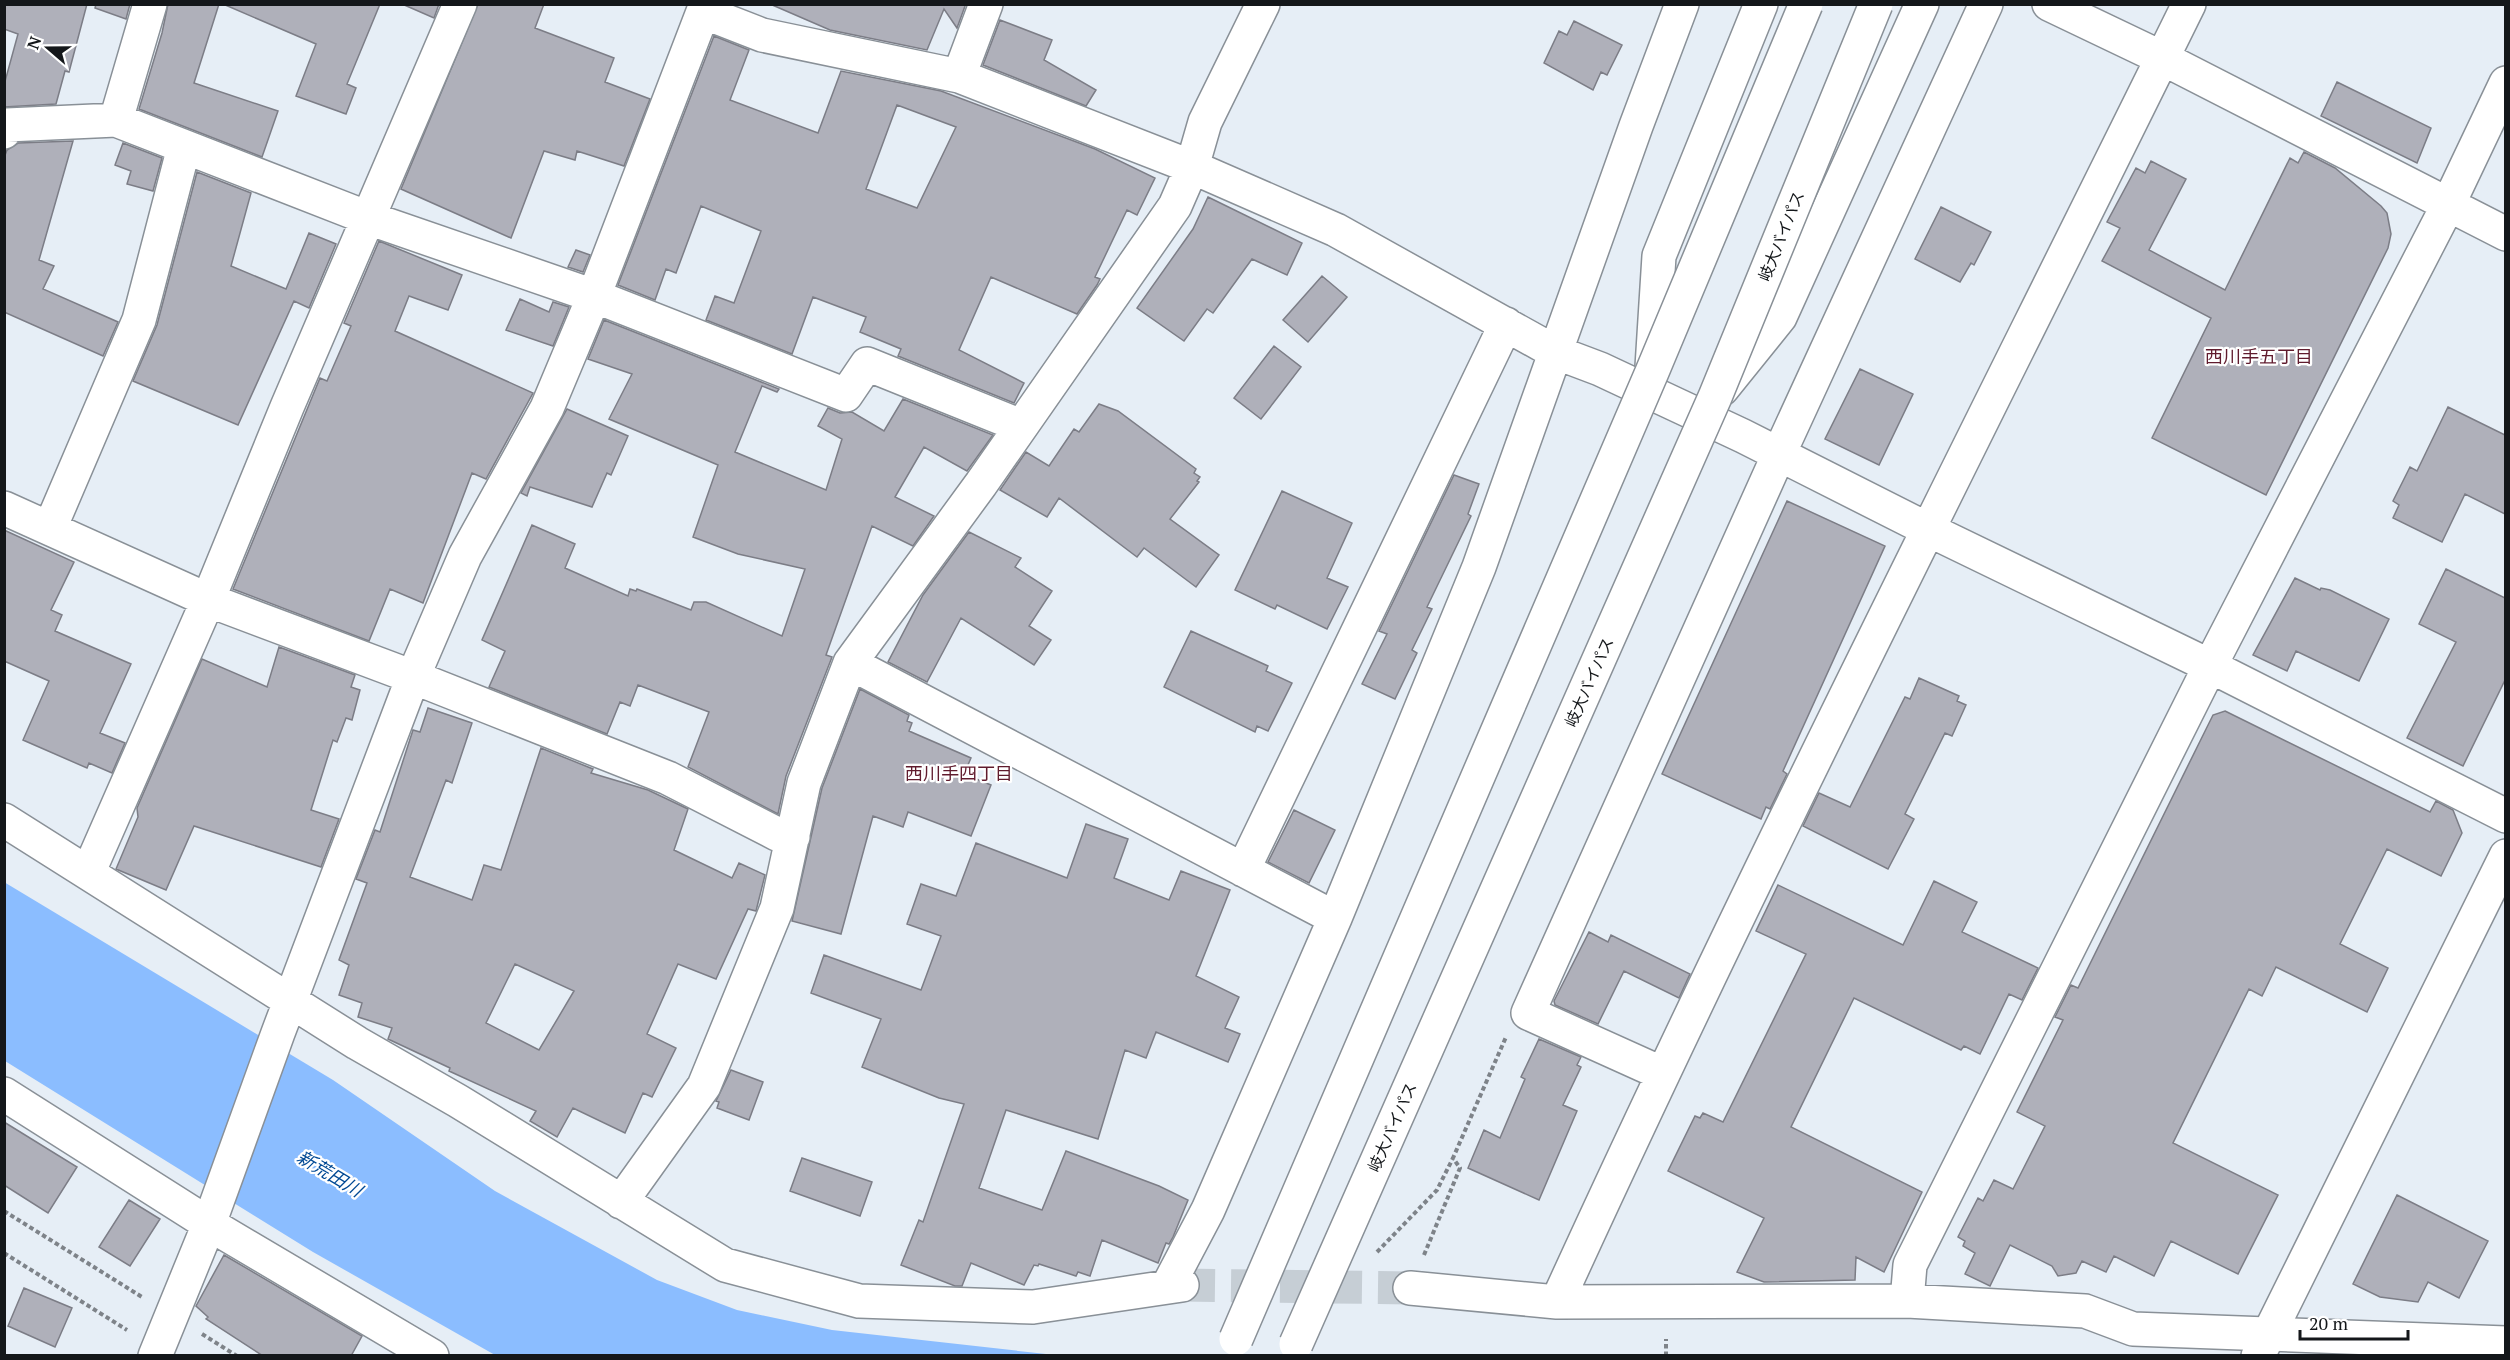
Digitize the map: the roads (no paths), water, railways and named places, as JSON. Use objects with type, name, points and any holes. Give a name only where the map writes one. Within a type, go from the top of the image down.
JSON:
[{"type":"main road","points":[[116,120],[150,4]]},
{"type":"main road","points":[[89,872],[208,600],[460,4]]},
{"type":"main road","points":[[959,76],[986,4]]},
{"type":"main road","points":[[621,1202],[704,1086],[777,908],[804,783],[850,663],[1022,426],[1175,206],[1192,167],[1205,122],[1263,4]]},
{"type":"main road","points":[[4,820],[291,999],[357,1043],[458,1101],[725,1265],[859,1301],[1033,1307],[1175,1285],[1335,918],[1479,567],[1682,4]]},
{"type":"main road","points":[[1652,372],[1659,256],[1761,4]]},
{"type":"main road","points":[[1229,1356],[1652,372],[1806,4]]},
{"type":"main road","name":"岐大バイパス","points":[[1291,1356],[1715,397],[1876,4]]},
{"type":"main road","points":[[1715,397],[1780,317],[1922,4]]},
{"type":"main road","points":[[1661,1073],[1528,1013],[1779,454],[1986,4]]},
{"type":"main road","points":[[2049,4],[2162,58],[2505,234]]},
{"type":"main road","points":[[1557,1302],[1661,1073],[1927,529],[2188,4]]},
{"type":"main road","points":[[157,1352],[173,1317],[212,1215],[278,1033],[413,677],[465,556],[547,408],[594,296],[704,8],[762,35],[959,76],[1192,167],[1336,230],[1555,352],[1600,369],[1779,454],[1927,529],[2210,666],[2505,816]]},
{"type":"main road","points":[[1907,1301],[1910,1265],[2210,666],[2448,205],[2505,83]]},
{"type":"main road","points":[[4,132],[7,125],[116,120],[368,218],[594,296],[846,395],[867,364],[1022,426]]},
{"type":"main road","points":[[50,528],[139,320],[184,147]]},
{"type":"main road","points":[[1244,870],[1506,324]]},
{"type":"main road","points":[[4,508],[208,600],[413,677],[668,778],[777,834],[793,837]]},
{"type":"main road","points":[[850,663],[1335,918]]},
{"type":"main road","points":[[2261,1348],[2505,856]]},
{"type":"main road","points":[[4,1094],[212,1215],[432,1356]]},
{"type":"main road","points":[[1414,1288],[1557,1302],[1907,1301],[2085,1311],[2133,1329],[2261,1348],[2505,1343]]},
{"type":"water","name":"新荒田川","points":[[4,882],[333,1080],[495,1191],[657,1280],[737,1310],[832,1330],[1046,1354],[1139,1355],[495,1355],[313,1252],[5,1061]]},
{"type":"tunnel","points":[[1182,1285],[1410,1288]]},
{"type":"district","name":"西川手五丁目","points":[[2259,356]]},
{"type":"district","name":"西川手四丁目","points":[[959,773]]}]
